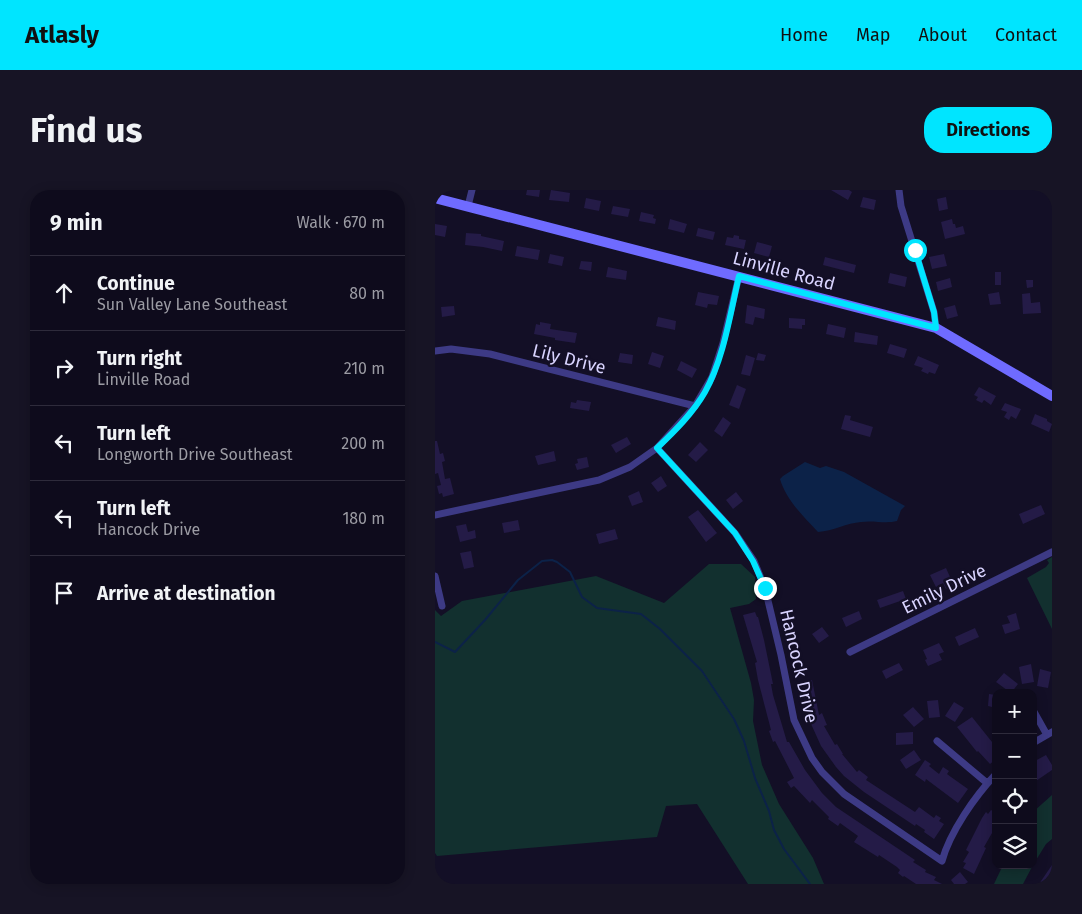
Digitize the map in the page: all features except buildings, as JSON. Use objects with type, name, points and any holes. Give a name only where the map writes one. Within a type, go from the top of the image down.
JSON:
[{"type":"main road","name":"Linville Road","points":[[435,198],[936,328],[1052,396]]},
{"type":"street","points":[[468,206],[472,190]]},
{"type":"street","points":[[899,190],[901,206],[934,312],[936,328]]},
{"type":"street","points":[[435,515],[599,480],[629,467],[657,448],[695,406],[712,376],[723,343],[739,276]]},
{"type":"street","name":"Lily Drive","points":[[435,351],[451,349],[490,354],[695,406]]},
{"type":"street","name":"Hancock Drive","points":[[657,448],[735,533],[753,561],[765,588],[794,720],[812,758],[822,772],[844,794],[942,862],[958,827],[978,794],[987,784]]},
{"type":"street","name":"Emily Drive","points":[[850,652],[1052,552]]},
{"type":"street","points":[[435,576],[442,606]]},
{"type":"street","points":[[1037,716],[1049,734],[1037,741]]},
{"type":"street","points":[[937,741],[987,784],[992,778]]},
{"type":"green space","points":[[1052,557],[1052,629],[1027,578],[1046,567],[1049,563],[1047,560]]},
{"type":"green space","points":[[709,564],[741,564],[755,577],[756,599],[749,604],[730,608],[751,683],[754,700],[753,721],[762,765],[779,804],[813,858],[824,884],[748,884],[697,804],[666,806],[657,837],[437,856],[435,853],[435,610],[441,616],[462,601],[596,576],[664,603]]},
{"type":"green space","points":[[1052,795],[1052,839],[1046,844],[1037,859],[1037,824],[1037,808]]},
{"type":"green space","points":[[1001,869],[1031,869],[1023,884],[994,884]]},
{"type":"water","points":[[805,462],[820,468],[826,466],[844,472],[905,506],[901,510],[897,521],[870,521],[818,532],[791,501],[780,479]]},
{"type":"waterway","points":[[435,642],[455,652],[485,620],[518,580],[542,561],[552,560],[570,572],[582,597],[597,608],[641,614],[660,629],[702,671],[734,719],[744,741],[774,830],[784,849],[810,884]]},
{"type":"route","points":[[765,588],[745,545],[657,448],[681,424],[705,392],[723,343],[739,276],[936,328],[934,312],[915,250]]}]
